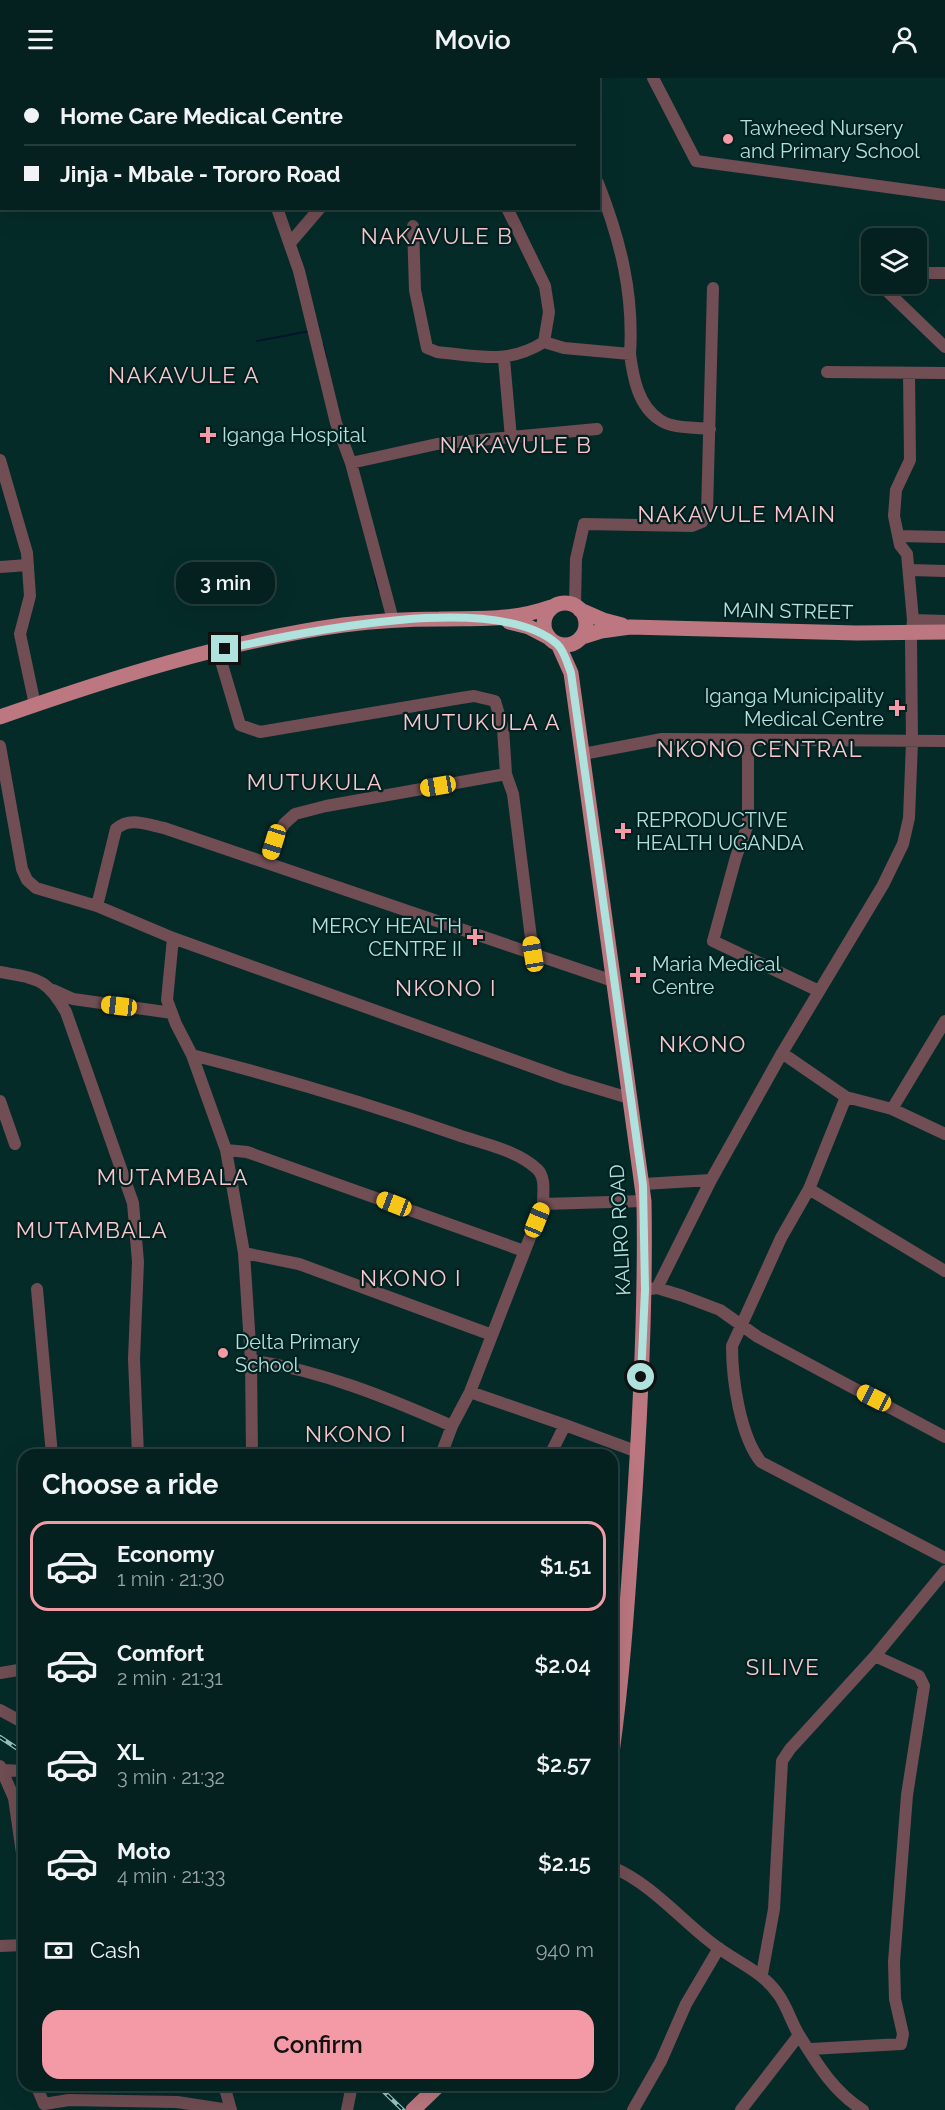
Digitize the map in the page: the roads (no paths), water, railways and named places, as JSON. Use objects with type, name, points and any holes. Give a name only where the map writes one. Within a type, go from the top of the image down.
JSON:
[{"type":"main road","points":[[0,717],[218,651],[312,630],[393,620],[500,620],[525,616],[562,603],[578,607],[603,620],[630,627]]},
{"type":"main road","points":[[551,607],[546,620],[553,641]]},
{"type":"main road","points":[[578,607],[584,618],[580,639]]},
{"type":"main road","points":[[500,620],[529,627],[553,641],[580,639],[601,631],[630,627]]},
{"type":"main road","name":"MAIN STREET","points":[[630,627],[945,632]]},
{"type":"main road","name":"KALIRO ROAD","points":[[571,673],[580,639]]},
{"type":"main road","name":"KALIRO ROAD","points":[[553,641],[571,673],[643,1185],[651,1289],[618,1696]]},
{"type":"main road","points":[[413,2110],[433,2091]]},
{"type":"street","points":[[653,78],[696,161],[728,168],[945,195]]},
{"type":"street","points":[[600,189],[626,268],[630,304],[630,354],[633,383],[659,420],[670,424],[710,429]]},
{"type":"street","points":[[278,210],[290,243],[336,423],[351,463],[393,620]]},
{"type":"street","points":[[290,243],[318,210]]},
{"type":"street","points":[[508,210],[545,286],[549,312],[544,342]]},
{"type":"street","points":[[413,226],[415,290],[427,348],[438,352],[504,359],[527,352],[544,342],[564,348],[630,354]]},
{"type":"street","points":[[927,273],[945,273]]},
{"type":"street","points":[[578,607],[576,559],[585,524],[692,526],[702,522],[707,513],[713,288]]},
{"type":"street","points":[[890,294],[945,347]]},
{"type":"street","points":[[504,359],[511,438]]},
{"type":"street","points":[[827,372],[945,373]]},
{"type":"street","points":[[909,373],[910,460],[896,490],[894,516],[900,545],[908,554],[912,631],[909,818],[903,844],[883,885],[782,1053],[651,1289],[701,1302],[741,1323],[758,1337],[945,1437]]},
{"type":"street","points":[[351,463],[437,444],[597,429]]},
{"type":"street","points":[[0,460],[5,486],[27,553],[30,596],[20,634],[35,705]]},
{"type":"street","points":[[898,536],[945,537]]},
{"type":"street","points":[[0,567],[28,565]]},
{"type":"street","points":[[910,570],[945,572]]},
{"type":"street","name":"MAIN STREET","points":[[912,631],[945,621]]},
{"type":"street","name":"MAIN STREET","points":[[912,631],[945,639]]},
{"type":"street","points":[[218,651],[240,725],[260,732],[474,696],[495,701],[503,728],[506,774],[513,794],[533,954]]},
{"type":"street","points":[[583,754],[662,739],[945,741]]},
{"type":"street","points":[[748,741],[748,824],[736,857],[713,941],[819,991]]},
{"type":"street","points":[[0,746],[22,869],[27,880],[36,888],[97,906],[172,938],[566,1079],[629,1098]]},
{"type":"street","points":[[268,863],[274,842],[284,824],[295,814],[506,774]]},
{"type":"street","points":[[97,906],[116,829],[123,822],[133,822],[164,828],[613,981]]},
{"type":"street","points":[[172,938],[167,1000],[192,1055],[226,1150],[244,1253],[252,1449]]},
{"type":"street","points":[[0,972],[33,979],[73,999],[171,1012]]},
{"type":"street","points":[[53,990],[66,1012],[133,1203],[138,1262],[134,1359],[138,1449]]},
{"type":"street","points":[[892,1109],[945,1021]]},
{"type":"street","points":[[782,1053],[846,1097],[892,1109],[945,1134]]},
{"type":"street","points":[[192,1055],[298,1083],[512,1154],[538,1170],[543,1178],[543,1204],[470,1392],[452,1426],[443,1449]]},
{"type":"street","points":[[846,1097],[809,1189],[781,1238],[732,1346],[732,1363],[745,1433],[761,1462],[945,1558]]},
{"type":"street","points":[[0,1101],[15,1144]]},
{"type":"street","points":[[226,1150],[247,1152],[524,1251]]},
{"type":"street","points":[[643,1185],[711,1180]]},
{"type":"street","points":[[809,1189],[945,1271]]},
{"type":"street","points":[[543,1204],[644,1201]]},
{"type":"street","points":[[244,1253],[299,1264],[492,1335]]},
{"type":"street","points":[[37,1289],[51,1449]]},
{"type":"street","points":[[250,1360],[291,1366],[337,1378],[452,1426]]},
{"type":"street","points":[[470,1392],[638,1452]]},
{"type":"street","points":[[553,1449],[565,1425]]},
{"type":"street","points":[[762,1974],[774,1909],[782,1761],[790,1749],[875,1656],[945,1570]]},
{"type":"street","points":[[811,2049],[901,2044],[903,2034],[894,1999],[894,1962],[907,1795],[924,1686],[919,1676],[875,1656]]},
{"type":"street","points":[[0,1673],[18,1670]]},
{"type":"street","points":[[0,1710],[18,1720]]},
{"type":"street","points":[[1,1768],[18,1770]]},
{"type":"street","points":[[1,1768],[14,1798],[18,1826]]},
{"type":"street","points":[[618,1870],[645,1885],[718,1948],[762,1974],[779,1995],[799,2035],[811,2049],[843,2105],[863,2110]]},
{"type":"street","points":[[0,1946],[18,1945]]},
{"type":"street","points":[[633,2110],[661,2061],[686,2004],[718,1948]]},
{"type":"street","points":[[741,2110],[799,2035]]},
{"type":"street","points":[[37,2091],[39,2107],[69,2100],[112,2106],[177,2102],[230,2110],[225,2091]]},
{"type":"street","points":[[347,2110],[351,2091]]},
{"type":"waterway","points":[[257,341],[310,331]]},
{"type":"waterway","points":[[323,345],[326,357]]},
{"type":"waterway","points":[[375,577],[379,591]]},
{"type":"railway","points":[[0,1737],[18,1749]]},
{"type":"railway","points":[[383,2091],[403,2110]]},
{"type":"place","name":"Tawheed Nursery and Primary School","points":[[728,139]]},
{"type":"place","name":"Iganga Hospital","points":[[208,435]]},
{"type":"place","name":"Iganga Municipality Medical Centre","points":[[897,708]]},
{"type":"place","name":"REPRODUCTIVE HEALTH UGANDA","points":[[623,831]]},
{"type":"place","name":"MERCY HEALTH CENTRE II","points":[[475,937]]},
{"type":"place","name":"Maria Medical Centre","points":[[638,975]]},
{"type":"place","name":"Delta Primary School","points":[[223,1353]]},
{"type":"district","name":"NAKAVULE B","points":[[437,236]]},
{"type":"district","name":"NAKAVULE A","points":[[184,375]]},
{"type":"district","name":"NAKAVULE B","points":[[516,445]]},
{"type":"district","name":"NAKAVULE MAIN","points":[[737,514]]},
{"type":"district","name":"MUTUKULA A","points":[[482,722]]},
{"type":"district","name":"NKONO CENTRAL","points":[[760,749]]},
{"type":"district","name":"MUTUKULA","points":[[315,782]]},
{"type":"district","name":"NKONO I","points":[[446,988]]},
{"type":"district","name":"NKONO","points":[[703,1044]]},
{"type":"district","name":"MUTAMBALA","points":[[173,1177]]},
{"type":"district","name":"MUTAMBALA","points":[[92,1230]]},
{"type":"district","name":"NKONO I","points":[[411,1278]]},
{"type":"district","name":"NKONO I","points":[[356,1434]]},
{"type":"district","name":"SILIVE","points":[[783,1667]]}]
